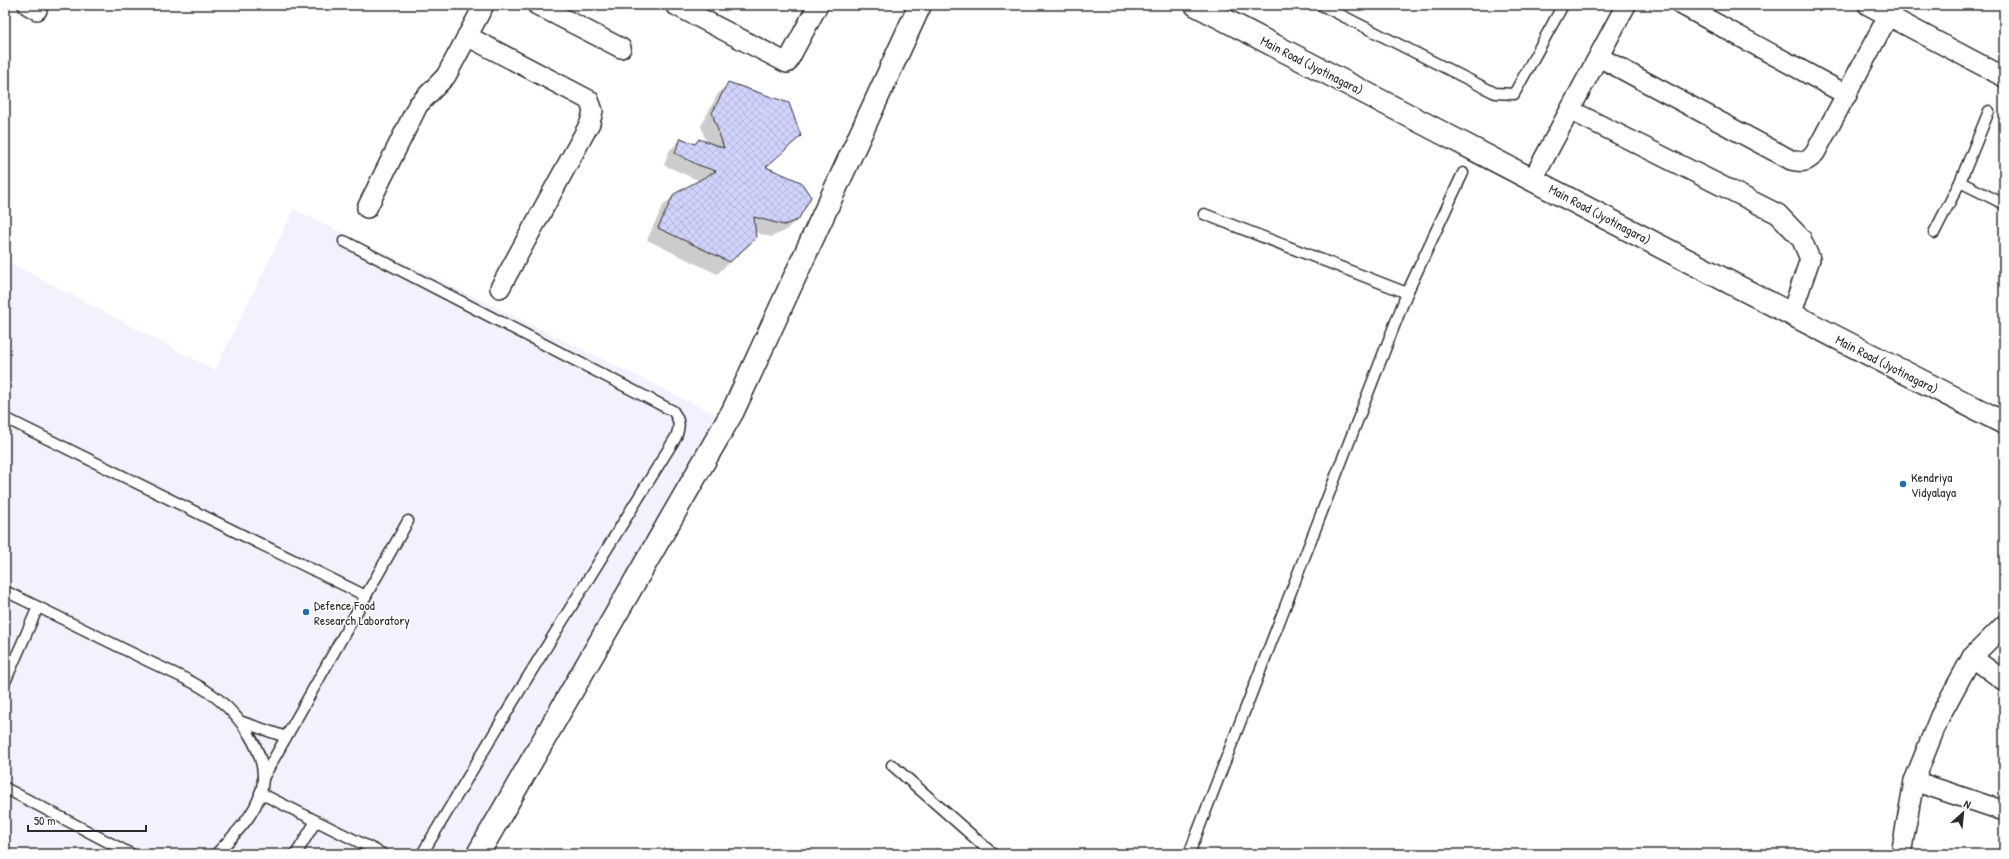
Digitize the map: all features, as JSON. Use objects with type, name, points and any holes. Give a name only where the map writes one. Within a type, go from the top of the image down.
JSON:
[{"type":"street","points":[[367,208],[418,105],[446,76],[484,5]]},
{"type":"street","points":[[536,5],[620,48]]},
{"type":"street","points":[[675,5],[707,12],[787,63],[818,5]]},
{"type":"street","points":[[478,854],[733,411],[920,5]]},
{"type":"street","name":"Main Road (Jyotinagara)","points":[[1196,5],[1533,179],[1791,315],[2004,423]]},
{"type":"street","points":[[1533,179],[1626,5]]},
{"type":"street","points":[[1682,5],[1847,95]]},
{"type":"street","points":[[1868,5],[1891,11],[2004,77]]},
{"type":"street","points":[[1599,56],[1792,160],[1804,162],[1810,159],[1815,153],[1891,11]]},
{"type":"street","points":[[467,36],[589,100],[593,112],[590,123],[500,288]]},
{"type":"street","points":[[1570,110],[1778,214],[1801,238],[1810,259],[1791,315]]},
{"type":"street","points":[[1900,854],[1914,780],[1940,716],[1972,657],[2004,625]]},
{"type":"street","points":[[1972,657],[2004,681]]},
{"type":"street","points":[[1914,780],[2004,811]]},
{"type":"lane","points":[[1322,5],[1495,93],[1505,95],[1514,94],[1563,5]]},
{"type":"lane","points":[[1934,233],[1960,182],[1989,111]]},
{"type":"lane","points":[[1189,854],[1406,294],[1463,172]]},
{"type":"lane","points":[[1960,182],[2004,204]]},
{"type":"lane","points":[[1204,214],[1406,294]]},
{"type":"lane","points":[[344,241],[673,411],[679,420],[680,427],[676,437],[526,680],[422,854]]},
{"type":"lane","points":[[5,421],[7,419],[366,596]]},
{"type":"lane","points":[[216,854],[238,832],[257,804],[263,778],[408,520]]},
{"type":"lane","points":[[5,590],[185,679],[218,698],[242,722],[258,750],[263,778]]},
{"type":"lane","points":[[5,682],[38,607]]},
{"type":"lane","points":[[242,722],[286,737]]},
{"type":"lane","points":[[892,765],[993,854]]},
{"type":"lane","points":[[5,788],[131,854]]},
{"type":"lane","points":[[260,793],[383,854]]},
{"type":"lane","points":[[296,854],[316,821]]},
{"type":"shaded area","name":"Defence Food Research Laboratory","points":[[294,209],[719,416],[467,854],[28,854],[5,841],[5,260],[215,370]]},
{"type":"building","points":[[728,82],[789,103],[801,136],[766,167],[801,182],[811,197],[798,220],[784,225],[754,217],[756,238],[730,262],[658,228],[674,194],[716,171],[698,165],[675,153],[681,138],[695,144],[699,139],[724,148],[712,113]]},
{"type":"place","name":"Kendriya Vidyalaya","points":[[1903,484]]},
{"type":"place","name":"Defence Food Research Laboratory","points":[[306,612]]}]
